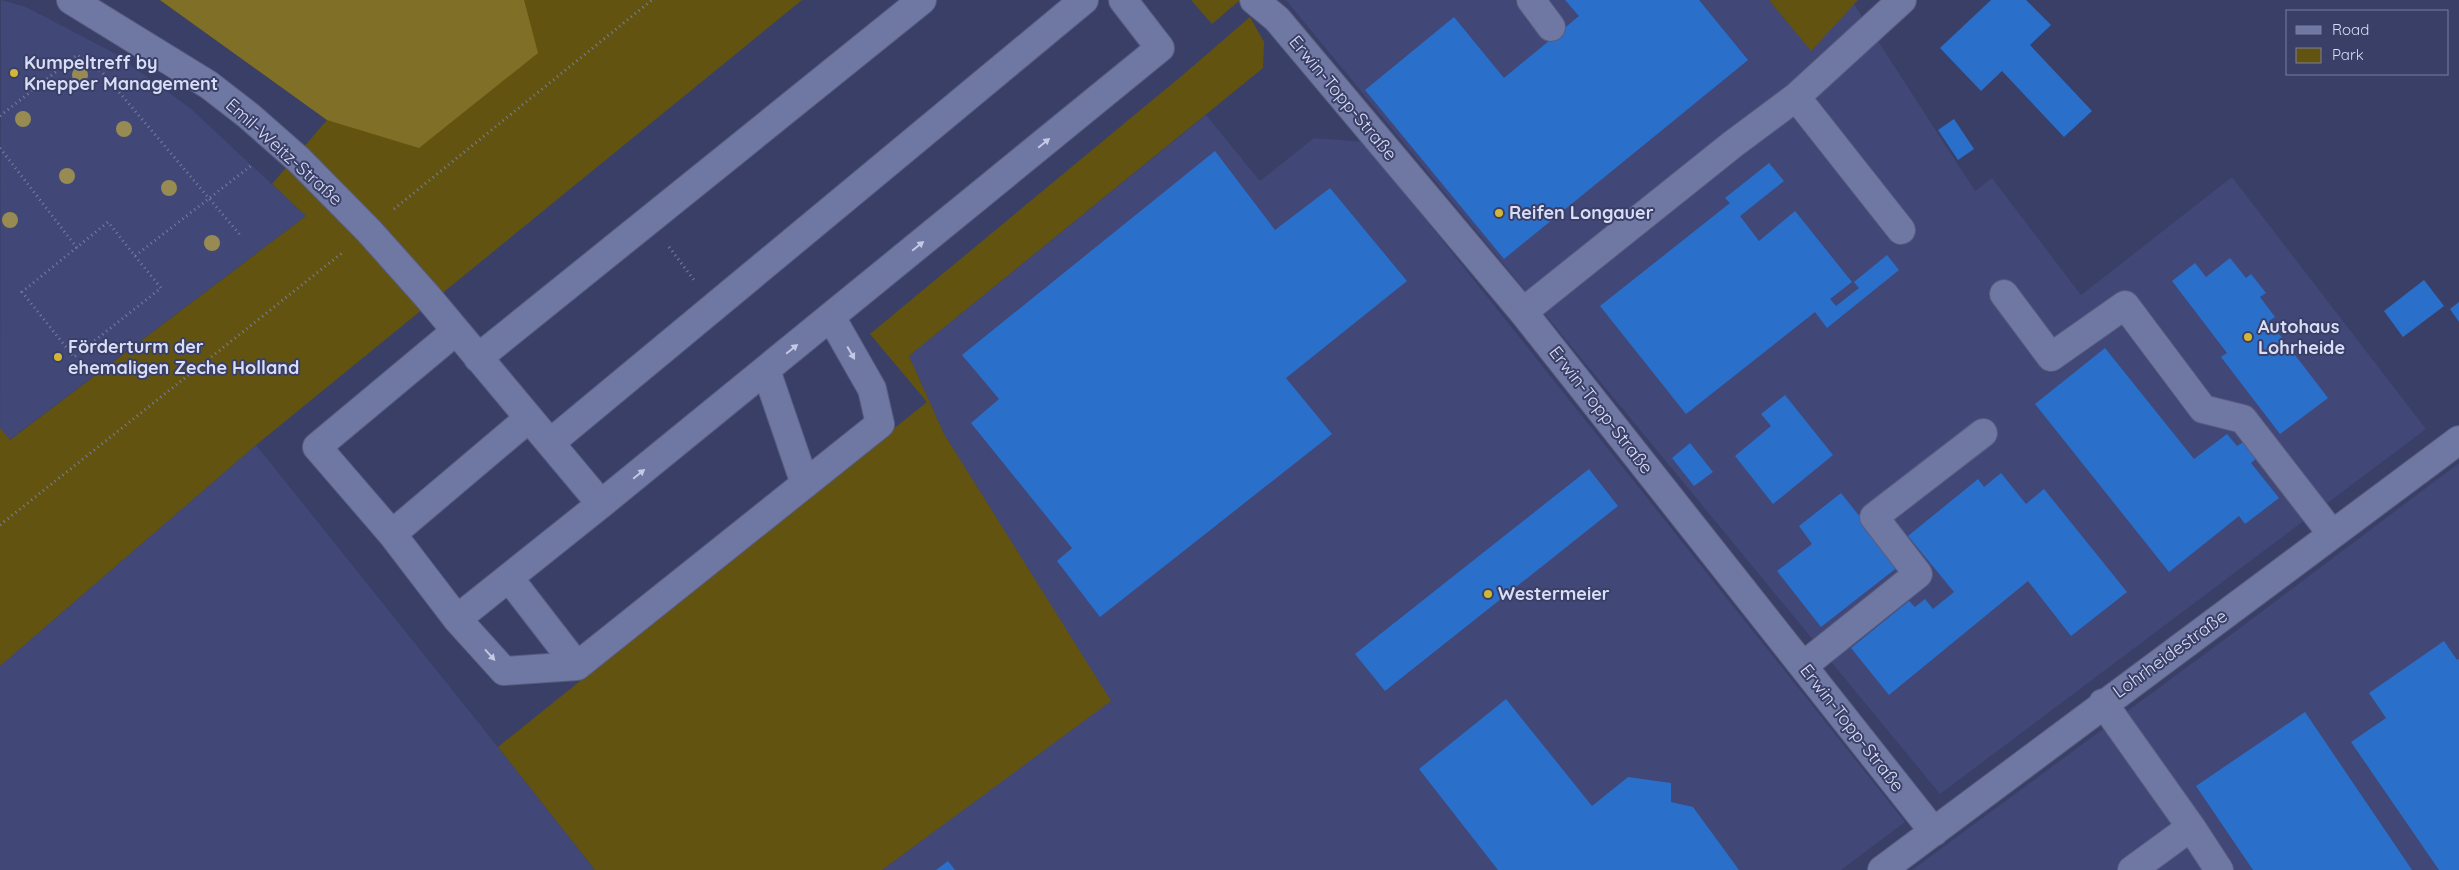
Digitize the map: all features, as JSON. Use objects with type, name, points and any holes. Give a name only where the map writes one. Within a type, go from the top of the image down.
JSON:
[{"type":"street","name":"Emil-Weitz-Straße","points":[[71,0],[209,85],[280,143],[369,231],[456,331],[601,504]]},
{"type":"street","points":[[478,358],[922,0]]},
{"type":"street","points":[[550,443],[1084,0]]},
{"type":"street","points":[[457,619],[766,370],[1160,48],[1123,0]]},
{"type":"street","name":"Erwin-Topp-Straße","points":[[1254,0],[1276,19],[1523,312],[1934,832]]},
{"type":"street","points":[[1531,0],[1551,27]]},
{"type":"street","points":[[1523,312],[1733,144],[1796,97],[1902,0]]},
{"type":"street","points":[[1796,97],[1901,230]]},
{"type":"street","points":[[2004,294],[2051,357],[2125,305],[2203,409],[2243,420],[2332,534]]},
{"type":"street","points":[[456,331],[317,447],[392,534],[457,619],[504,671],[577,666],[880,424],[872,389],[831,317]]},
{"type":"street","points":[[766,370],[806,484]]},
{"type":"street","points":[[392,534],[529,418]]},
{"type":"street","points":[[1803,666],[1918,574],[1874,517],[1983,433]]},
{"type":"street","name":"Lohrheidestraße","points":[[1882,870],[2459,440]]},
{"type":"street","points":[[509,578],[577,666]]},
{"type":"street","points":[[2103,704],[2191,827],[2219,870]]},
{"type":"street","points":[[2132,870],[2191,827]]},
{"type":"path","points":[[390,212],[652,0]]},
{"type":"path","points":[[0,116],[77,54],[102,72],[241,236]]},
{"type":"path","points":[[135,256],[280,143]]},
{"type":"path","points":[[0,148],[77,248]]},
{"type":"path","points":[[108,222],[135,256],[161,288],[74,357],[22,292],[108,222]]},
{"type":"path","points":[[0,525],[346,249]]},
{"type":"shaded area","points":[[1,0],[26,7],[114,53],[190,108],[306,216],[0,447]]},
{"type":"shaded area","points":[[160,0],[524,0],[538,53],[419,148],[327,120]]},
{"type":"shaded area","points":[[1286,0],[1769,0],[1811,50],[1854,4],[1975,191],[1992,178],[2081,295],[2232,177],[2426,429],[1940,794]]},
{"type":"shaded area","points":[[1206,115],[1260,181],[1314,138],[1364,142],[1905,822],[1841,870],[882,870],[1110,701],[944,434],[909,356]]},
{"type":"shaded area","points":[[256,445],[595,870],[0,870],[0,666]]},
{"type":"shaded area","points":[[2459,463],[2459,870],[1912,870],[2244,625]]},
{"type":"green space","points":[[160,0],[802,0],[256,445],[0,666],[0,428],[10,440],[306,216],[272,184],[327,120]]},
{"type":"green space","points":[[1191,0],[1240,0],[1212,24]]},
{"type":"green space","points":[[1769,0],[1858,0],[1811,51]]},
{"type":"green space","points":[[1250,17],[1264,42],[1263,68],[909,356],[944,434],[1111,701],[882,870],[595,870],[498,747],[927,402],[870,334]]},
{"type":"building","points":[[1565,0],[1699,0],[1748,60],[1504,259],[1365,90],[1454,17],[1504,78],[1579,16]]},
{"type":"building","points":[[1991,0],[2026,0],[2051,25],[2030,45],[2092,111],[2064,137],[2002,71],[1981,91],[1940,48]]},
{"type":"building","points":[[1954,119],[1974,149],[1958,160],[1938,130]]},
{"type":"building","points":[[1215,151],[1275,230],[1330,188],[1407,281],[1286,378],[1332,434],[1100,617],[1057,561],[1072,548],[971,423],[999,399],[962,355]]},
{"type":"building","points":[[1769,163],[1784,181],[1740,216],[1759,241],[1795,211],[1852,282],[1830,299],[1836,306],[1859,288],[1854,282],[1887,255],[1899,270],[1827,328],[1815,312],[1686,414],[1600,306],[1730,203],[1725,198]]},
{"type":"building","name":"Autohaus Lohrheide","points":[[2230,258],[2246,278],[2251,274],[2266,293],[2260,297],[2275,317],[2269,321],[2328,398],[2280,434],[2221,357],[2227,353],[2172,281],[2195,263],[2206,277]]},
{"type":"building","points":[[2424,280],[2444,306],[2403,337],[2384,311]]},
{"type":"building","points":[[2459,302],[2459,322],[2450,309]]},
{"type":"building","points":[[2105,348],[2194,459],[2227,434],[2237,446],[2245,441],[2258,457],[2251,463],[2279,498],[2245,524],[2239,516],[2169,572],[2035,404]]},
{"type":"building","points":[[1785,395],[1833,455],[1773,504],[1735,456],[1771,426],[1761,414]]},
{"type":"building","points":[[1690,443],[1713,472],[1694,486],[1672,458]]},
{"type":"building","points":[[1589,469],[1618,506],[1385,691],[1355,654]]},
{"type":"building","points":[[2001,473],[2026,504],[2044,489],[2127,592],[2071,636],[2028,581],[1889,695],[1851,648],[1909,601],[1915,607],[1925,599],[1933,609],[1954,592],[1908,536],[1978,479],[1984,487]]},
{"type":"building","points":[[1841,493],[1899,566],[1821,627],[1777,571],[1812,544],[1799,526]]},
{"type":"building","points":[[2444,641],[2457,660],[2459,659],[2459,870],[2439,870],[2351,742],[2386,718],[2369,693]]},
{"type":"building","points":[[1506,699],[1592,806],[1628,777],[1671,783],[1671,802],[1693,807],[1739,870],[1498,870],[1419,769]]},
{"type":"building","points":[[2305,712],[2412,870],[2253,870],[2196,786]]},
{"type":"building","points":[[948,861],[955,870],[936,870]]},
{"type":"place","name":"Kumpeltreff by Knepper Management","points":[[14,73]]},
{"type":"place","name":"Reifen Longauer","points":[[1499,213]]},
{"type":"place","name":"Autohaus Lohrheide","points":[[2248,337]]},
{"type":"place","name":"Förderturm der ehemaligen Zeche Holland","points":[[58,357]]},
{"type":"place","name":"Westermeier","points":[[1488,594]]}]
